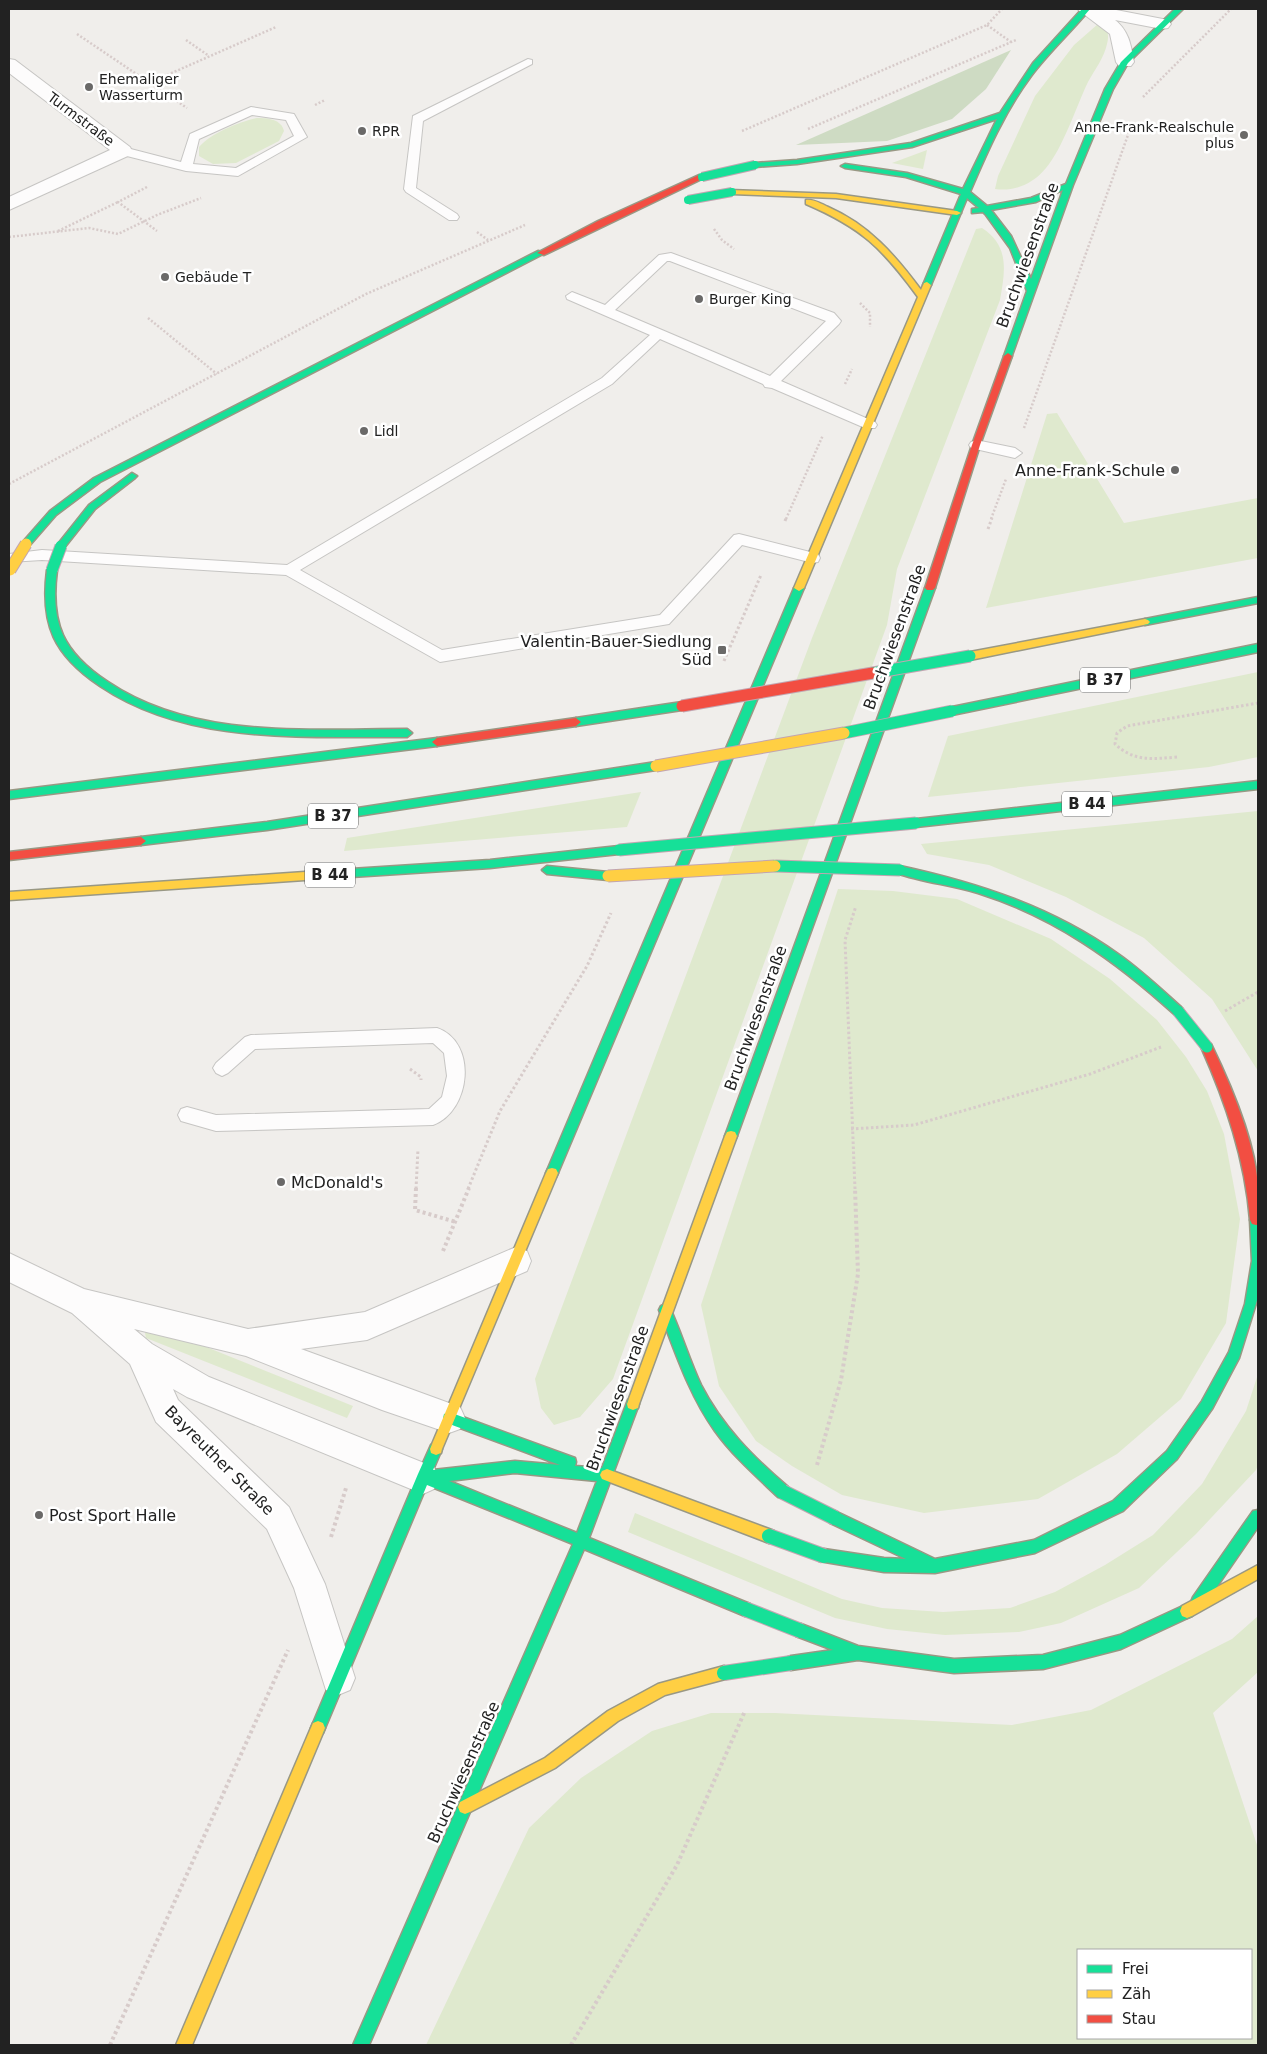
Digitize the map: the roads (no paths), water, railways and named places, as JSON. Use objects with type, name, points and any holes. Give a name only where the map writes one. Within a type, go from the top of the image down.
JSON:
[{"type":"main road","points":[[184,2045],[991,136],[1001,115],[1036,63],[1086,9]]},
{"type":"main road","name":"Bruchwiesenstraße","points":[[361,2045],[581,1542],[607,1475],[926,600],[976,445],[1069,185],[1109,88],[1125,62],[1179,9]]},
{"type":"main road","points":[[9,567],[54,510],[86,485],[602,223],[702,177],[756,165],[796,162],[912,145],[1001,115]]},
{"type":"main road","points":[[796,162],[895,172],[939,182],[966,193],[989,210],[1019,253],[1031,290]]},
{"type":"main road","points":[[684,202],[732,192],[789,194],[836,196],[957,213],[989,210],[1033,200],[1069,185]]},
{"type":"main road","points":[[789,194],[843,216],[869,233],[882,245],[922,297]]},
{"type":"main road","points":[[277,401],[122,482],[81,519],[61,546],[52,570],[47,592],[49,613],[61,646],[91,676],[133,704],[188,722],[222,727],[490,735]]},
{"type":"main road","points":[[9,795],[137,781],[490,735],[682,706],[970,656],[1258,600]]},
{"type":"main road","name":"B 37","points":[[9,856],[267,826],[656,766],[952,711],[1258,648]]},
{"type":"main road","name":"B 44","points":[[9,896],[490,864],[619,850],[916,823],[1258,785]]},
{"type":"main road","points":[[449,1418],[824,1556],[884,1565],[935,1566],[1036,1546],[1118,1506],[1172,1455],[1208,1405],[1235,1354],[1251,1304],[1258,1261],[1255,1193],[1232,1102],[1207,1047],[1160,991],[1118,957],[1088,936],[1042,911],[968,884],[900,870],[777,866],[608,876],[490,864]]},
{"type":"main road","points":[[666,1310],[712,1417],[742,1455],[783,1492],[935,1566]]},
{"type":"main road","points":[[423,1478],[516,1467],[607,1475]]},
{"type":"main road","points":[[549,1482],[607,1475]]},
{"type":"main road","points":[[423,1478],[481,1482]]},
{"type":"main road","points":[[423,1478],[858,1653],[954,1666],[1043,1662],[1121,1642],[1194,1608],[1258,1572]]},
{"type":"main road","points":[[1194,1608],[1258,1516]]},
{"type":"main road","points":[[465,1807],[550,1763],[614,1716],[664,1689],[724,1673],[858,1653]]},
{"type":"street","points":[[1086,9],[1162,24]]},
{"type":"street","points":[[1086,9],[1117,29],[1121,36],[1125,62]]},
{"type":"street","name":"Turmstraße","points":[[9,64],[124,151],[9,204]]},
{"type":"street","name":"Bayreuther Straße","points":[[246,1342],[300,1337],[367,1326],[516,1261]]},
{"type":"street","name":"Bayreuther Straße","points":[[9,1267],[79,1302],[142,1354],[198,1387],[423,1478]]},
{"type":"street","name":"Bayreuther Straße","points":[[79,1302],[246,1342],[382,1395],[449,1418]]},
{"type":"street","name":"Bayreuther Straße","points":[[142,1354],[167,1411],[278,1518],[309,1584],[322,1619],[338,1678]]},
{"type":"lane","points":[[453,217],[410,189],[417,119],[528,62]]},
{"type":"lane","points":[[124,151],[186,167],[238,172],[301,137],[290,117],[251,111],[194,137],[186,167]]},
{"type":"lane","points":[[606,312],[663,258],[671,257],[830,316],[834,322],[770,384]]},
{"type":"lane","points":[[572,296],[870,426]]},
{"type":"lane","points":[[289,570],[607,381],[658,334]]},
{"type":"lane","points":[[976,445],[1015,453]]},
{"type":"lane","points":[[9,567],[42,555],[289,570],[440,656],[664,620],[739,539],[812,558]]},
{"type":"lane","points":[[187,1115],[216,1122],[433,1117],[450,1101],[456,1076],[452,1050],[437,1035],[251,1042],[222,1068]]},
{"type":"place","name":"Ehemaliger Wasserturm","points":[[89,87]]},
{"type":"place","name":"RPR","points":[[362,131]]},
{"type":"place","name":"Anne-Frank-Realschule plus","points":[[1244,135]]},
{"type":"place","name":"Gebäude T","points":[[165,277]]},
{"type":"place","name":"Burger King","points":[[699,299]]},
{"type":"place","name":"Lidl","points":[[364,431]]},
{"type":"place","name":"Anne-Frank-Schule","points":[[1175,470]]},
{"type":"place","name":"Valentin-Bauer-Siedlung Süd","points":[[722,650]]},
{"type":"place","name":"McDonald's","points":[[281,1182]]},
{"type":"place","name":"Post Sport Halle","points":[[39,1515]]}]
